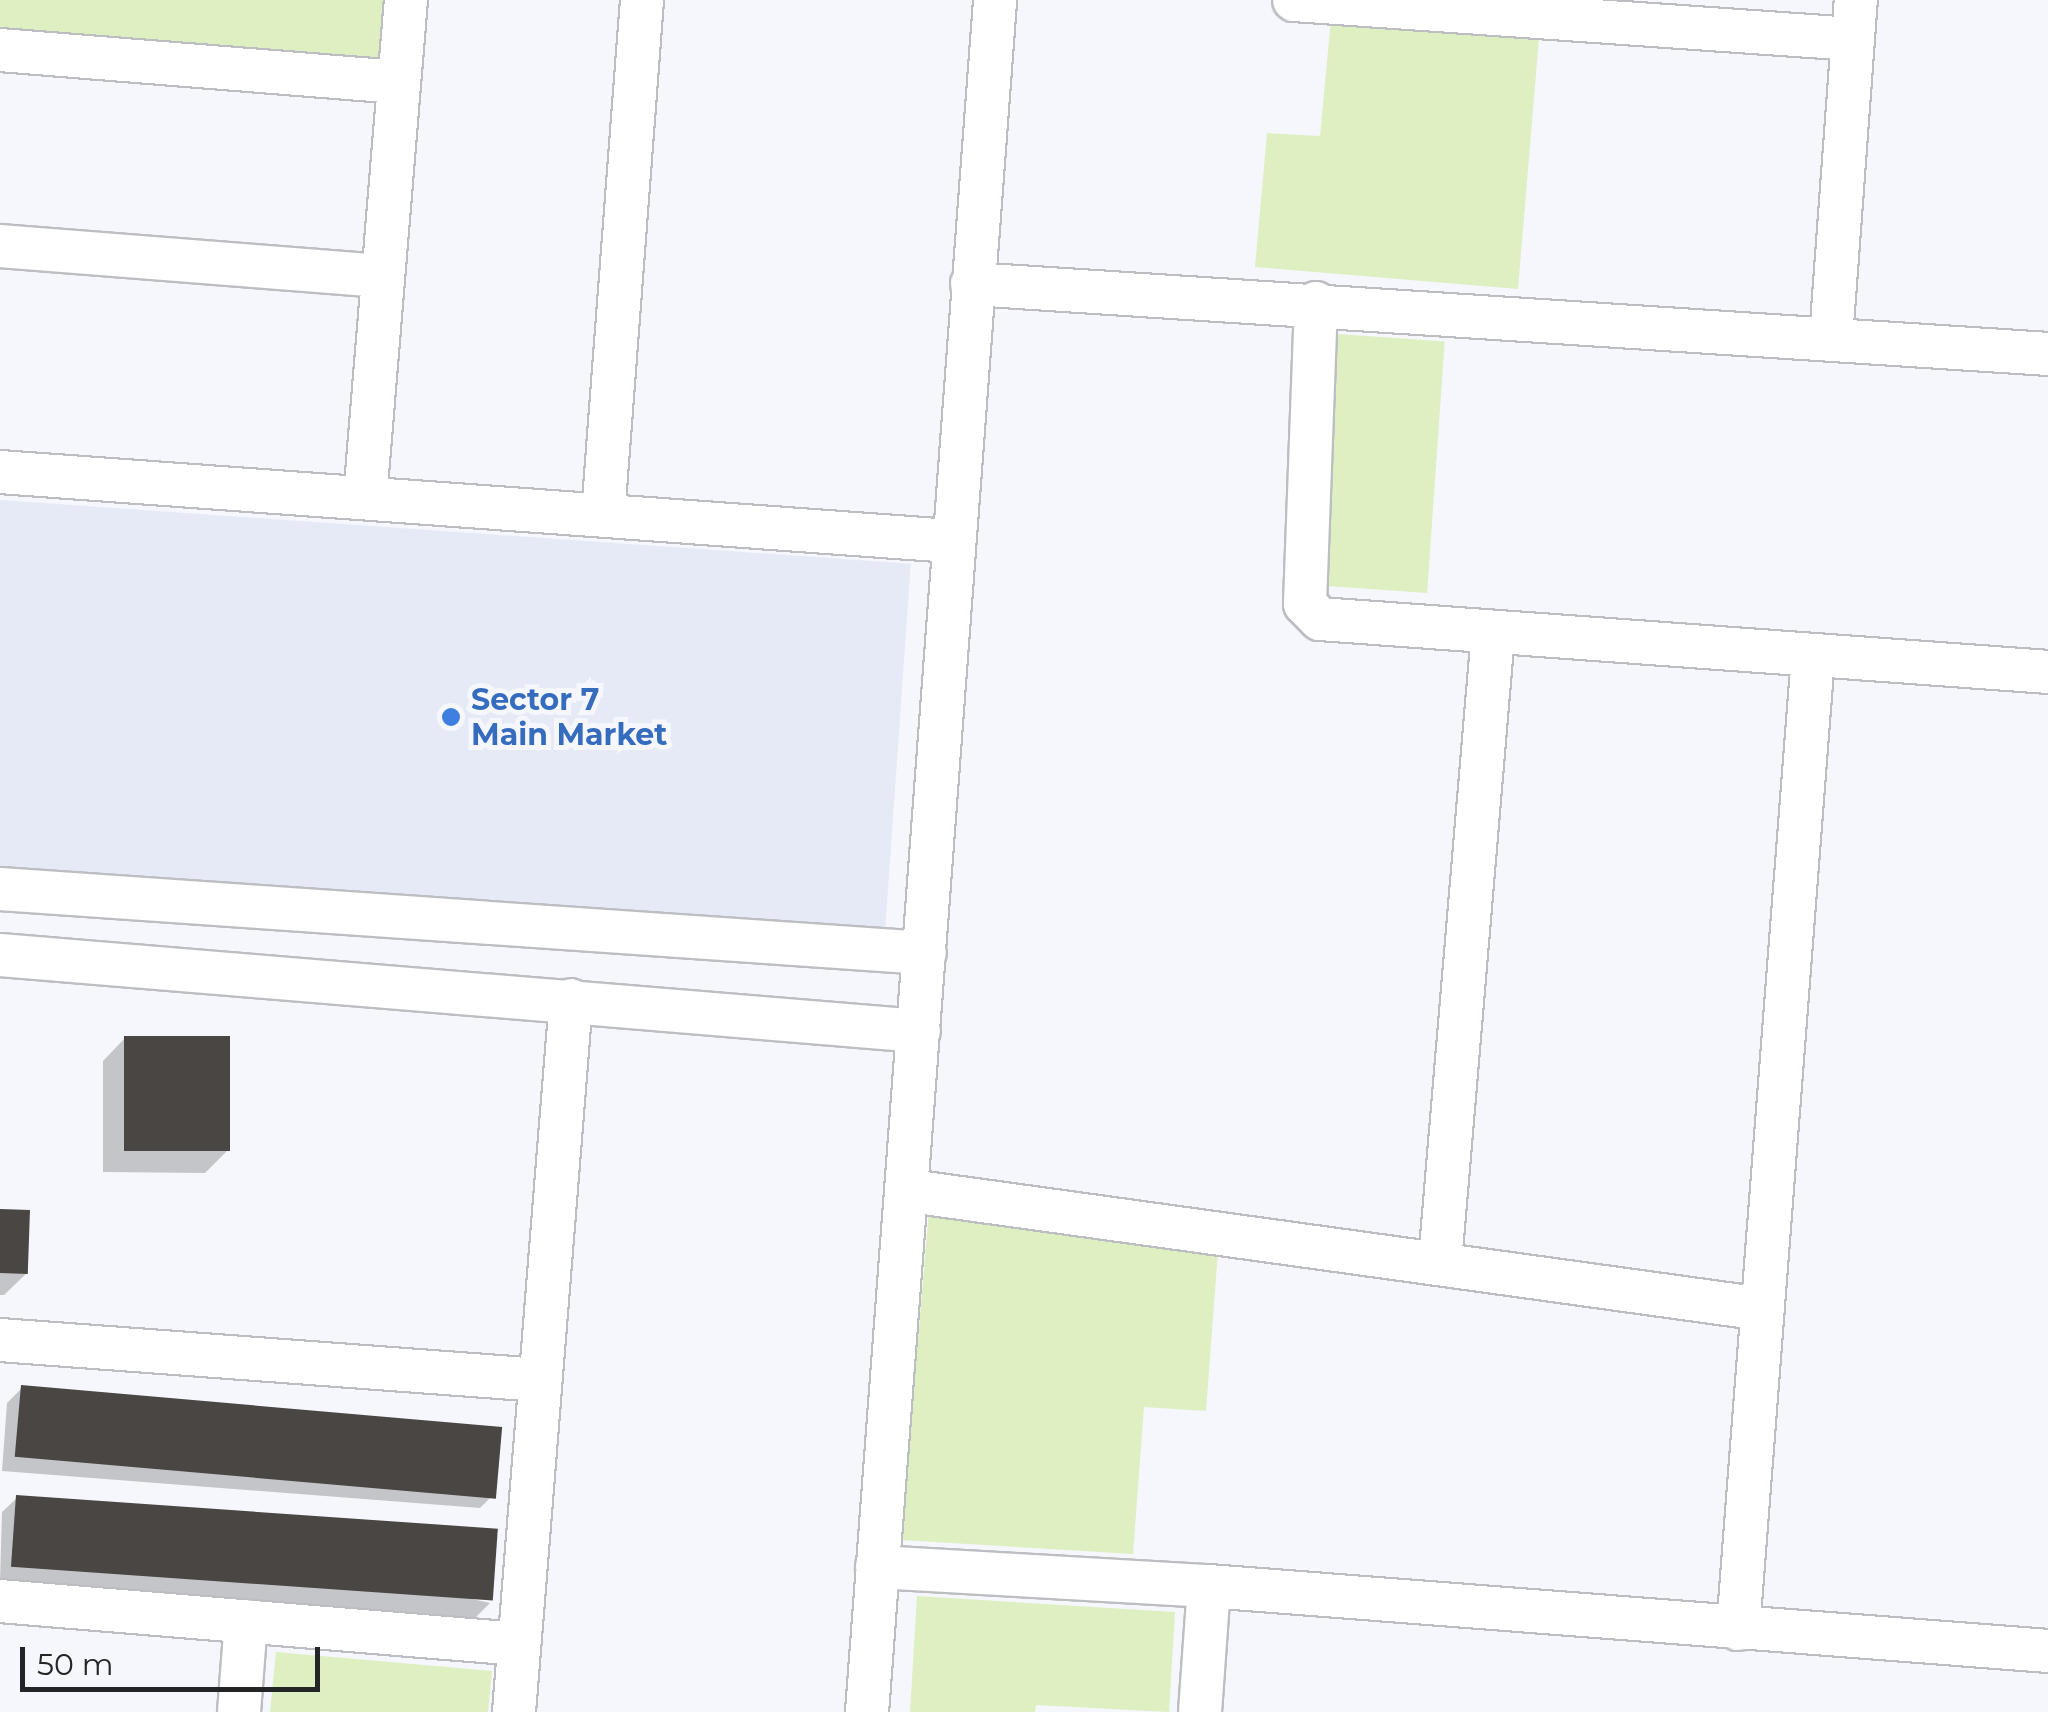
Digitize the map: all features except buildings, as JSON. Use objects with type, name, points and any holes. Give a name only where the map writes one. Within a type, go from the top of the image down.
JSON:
[{"type":"street","points":[[365,498],[406,0]]},
{"type":"street","points":[[603,516],[642,0]]},
{"type":"street","points":[[866,1712],[910,1191],[950,541],[995,0]]},
{"type":"street","points":[[1313,1],[1854,20],[1831,338]]},
{"type":"street","points":[[0,50],[399,82]]},
{"type":"street","points":[[0,246],[383,276]]},
{"type":"street","points":[[972,284],[1316,303],[2048,354]]},
{"type":"street","points":[[1316,303],[1310,614],[1493,633],[2048,672]]},
{"type":"street","points":[[0,472],[950,541]]},
{"type":"street","points":[[1440,1262],[1493,633]]},
{"type":"street","points":[[1738,1629],[1814,658]]},
{"type":"street","points":[[0,889],[926,953]]},
{"type":"street","points":[[164,968],[170,902]]},
{"type":"street","points":[[0,956],[919,1031]]},
{"type":"street","points":[[514,1712],[571,1000]]},
{"type":"street","points":[[910,1191],[1763,1309]]},
{"type":"street","points":[[0,1340],[540,1380]]},
{"type":"street","points":[[877,1568],[1209,1586],[2048,1651]]},
{"type":"street","points":[[1200,1712],[1209,1586]]},
{"type":"street","points":[[0,1601],[520,1644]]},
{"type":"street","points":[[239,1712],[246,1621]]},
{"type":"shaded area","name":"Sector 7 Main Market","points":[[0,500],[911,564],[885,935],[0,873]]},
{"type":"green space","points":[[0,0],[385,0],[381,58],[0,31]]},
{"type":"green space","points":[[1331,19],[1539,38],[1518,289],[1255,267],[1267,133],[1320,136]]},
{"type":"green space","points":[[1323,333],[1445,342],[1427,593],[1305,584]]},
{"type":"green space","points":[[929,1210],[1218,1251],[1206,1411],[1144,1407],[1133,1554],[901,1540]]},
{"type":"green space","points":[[917,1596],[1175,1612],[1169,1712],[1036,1705],[1035,1712],[910,1712]]},
{"type":"green space","points":[[276,1652],[492,1671],[488,1712],[270,1712]]},
{"type":"place","name":"Sector 7 Main Market","points":[[451,717]]}]
